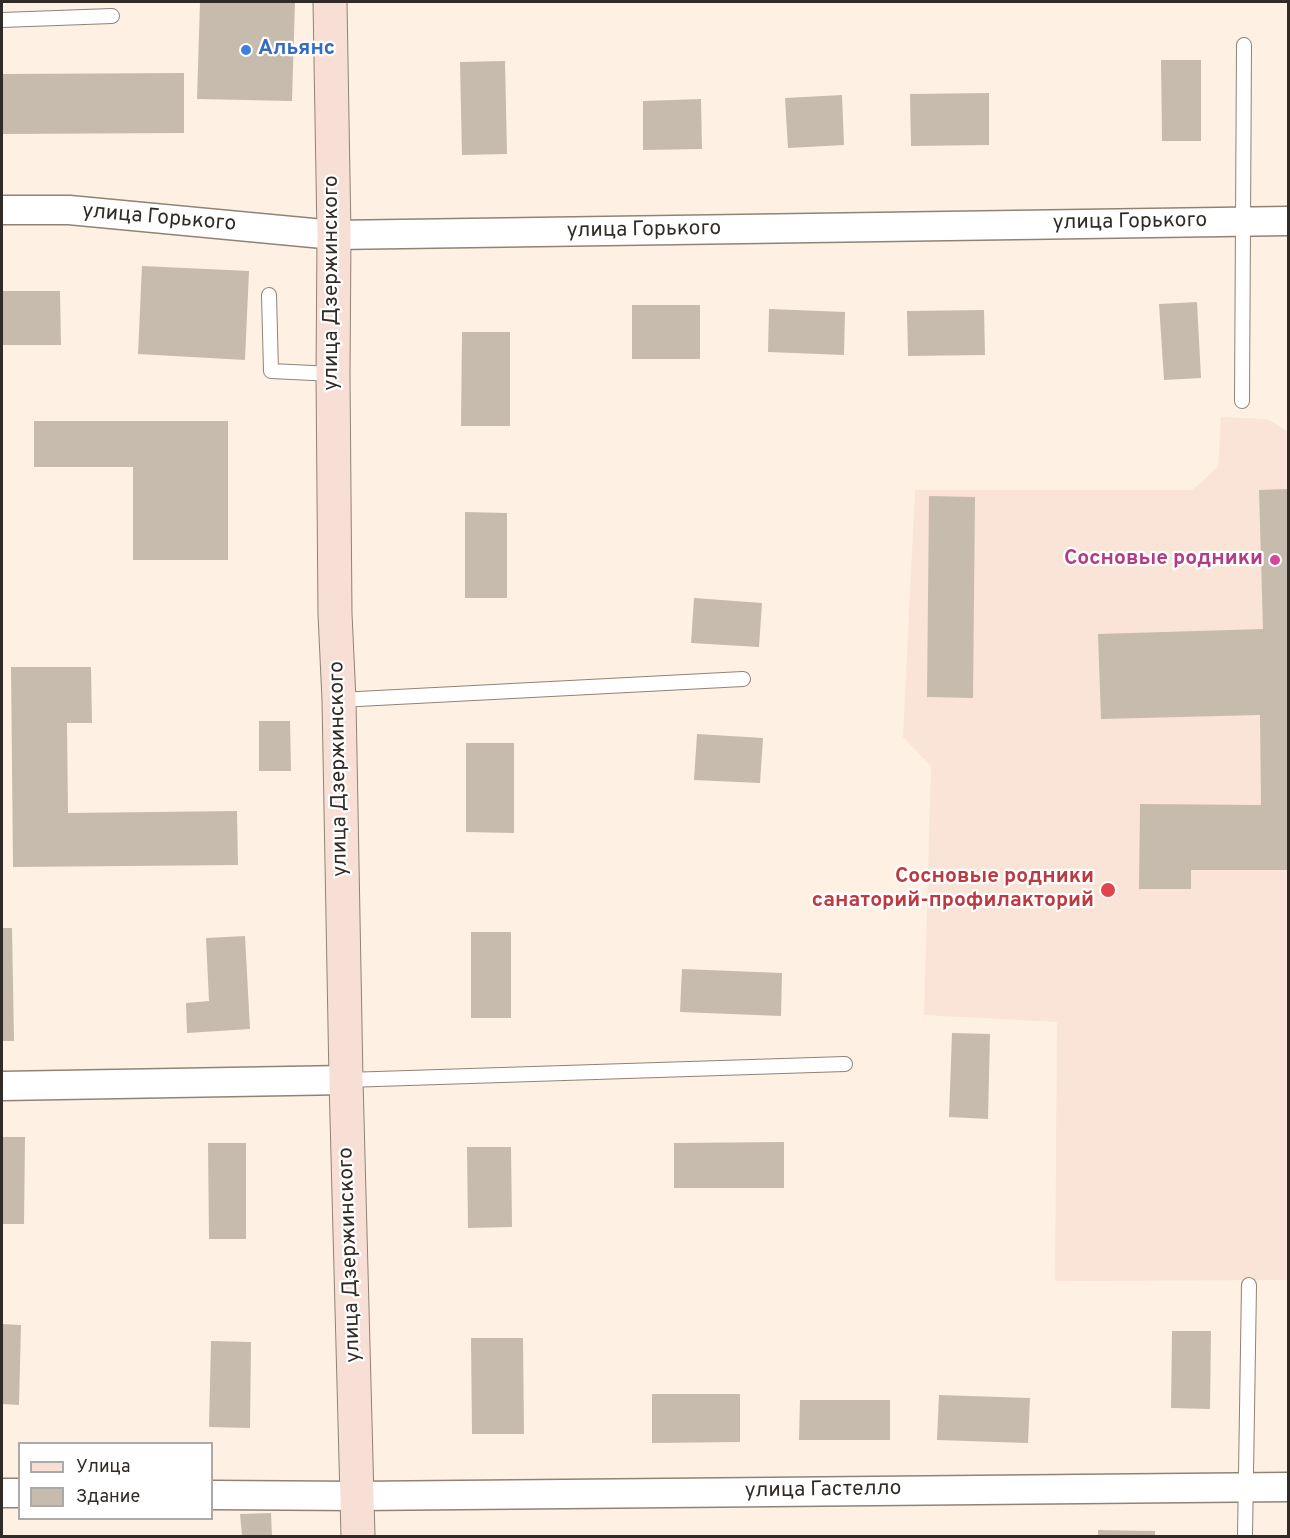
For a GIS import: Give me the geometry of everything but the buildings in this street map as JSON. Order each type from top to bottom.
[{"type":"street","name":"улица Дзержинского","points":[[330,2],[334,235],[335,614],[339,700],[358,1536]]},
{"type":"street","name":"улица Горького","points":[[2,210],[69,210],[334,235],[1288,221]]},
{"type":"street","points":[[2,1086],[346,1080]]},
{"type":"street","name":"улица Гастелло","points":[[213,1495],[358,1496],[1288,1487]]},
{"type":"street","points":[[2,1493],[18,1493]]},
{"type":"lane","points":[[2,20],[112,16]]},
{"type":"lane","points":[[1242,402],[1244,45]]},
{"type":"lane","points":[[269,295],[271,372],[333,374]]},
{"type":"lane","points":[[339,700],[743,679]]},
{"type":"lane","points":[[346,1080],[845,1064]]},
{"type":"lane","points":[[1245,1536],[1250,1285]]},
{"type":"shaded area","name":"Сосновые родники санаторий-профилакторий","points":[[1221,417],[1267,419],[1288,431],[1288,1280],[1055,1281],[1057,1022],[924,1015],[931,766],[903,737],[915,490],[1192,490],[1218,467]]},
{"type":"place","name":"Альянс","points":[[246,50]]},
{"type":"place","name":"Сосновые родники","points":[[1275,560]]},
{"type":"place","name":"Сосновые родники санаторий-профилакторий","points":[[1108,890]]}]
